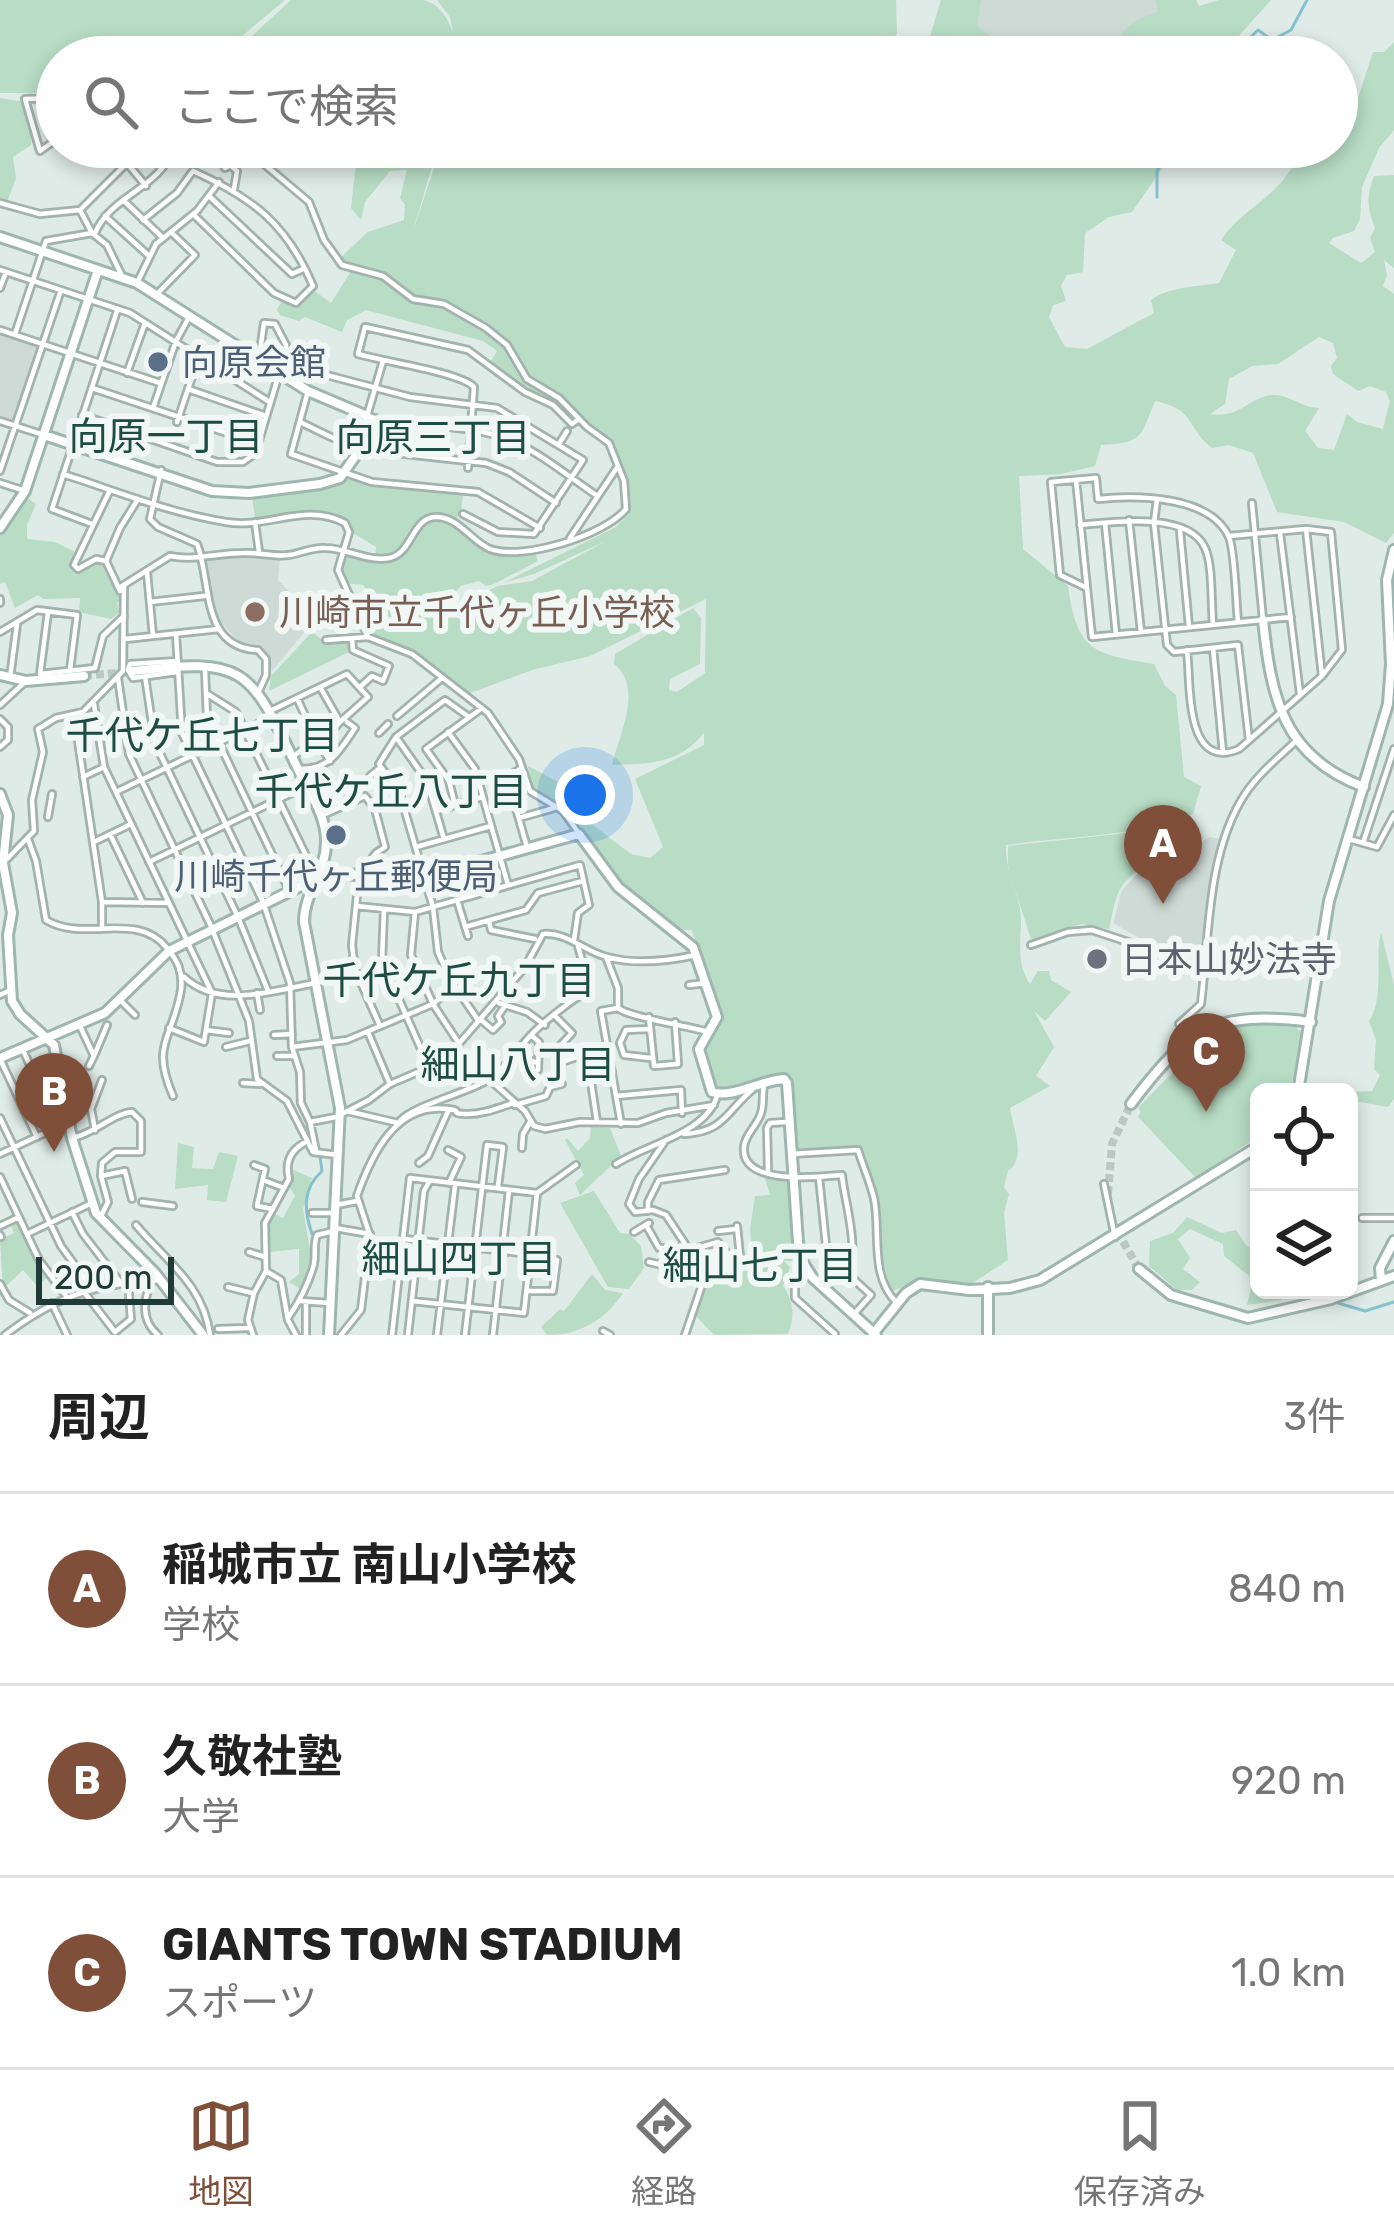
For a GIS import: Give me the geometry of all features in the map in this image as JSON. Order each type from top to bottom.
[{"type":"street","points":[[36,99],[25,99],[36,138]]},
{"type":"street","points":[[0,202],[40,214],[80,210],[122,168]]},
{"type":"street","points":[[131,168],[146,186]]},
{"type":"street","points":[[15,335],[46,241],[93,234],[105,216],[165,168]]},
{"type":"street","points":[[234,168],[234,189]]},
{"type":"street","points":[[122,587],[170,556],[291,555],[326,548],[393,558],[430,518],[455,523],[488,548],[539,550],[609,525],[623,513],[627,493],[609,442],[559,398],[527,379],[506,345],[486,328],[443,304],[409,297],[383,276],[342,265],[324,240],[309,202],[269,168]]},
{"type":"street","points":[[143,220],[177,194],[193,171],[234,189],[293,243],[313,286],[296,303],[274,293],[193,214]]},
{"type":"street","points":[[137,283],[148,255],[193,214],[219,182]]},
{"type":"street","points":[[209,196],[292,274],[305,268]]},
{"type":"street","points":[[123,200],[162,238]]},
{"type":"street","points":[[80,210],[93,234],[107,245],[124,278]]},
{"type":"street","points":[[105,216],[148,255]]},
{"type":"street","points":[[157,294],[195,255],[171,232]]},
{"type":"street","points":[[0,237],[137,283],[338,407],[402,425],[471,431],[520,445],[596,495]]},
{"type":"street","points":[[0,528],[25,491],[98,270]]},
{"type":"street","points":[[0,288],[3,271],[118,309],[270,402]]},
{"type":"street","points":[[0,471],[61,290]]},
{"type":"street","points":[[92,524],[52,509],[118,309]]},
{"type":"street","points":[[153,408],[190,315]]},
{"type":"street","points":[[127,373],[146,323]]},
{"type":"street","points":[[82,415],[227,464],[249,459],[283,372],[286,345],[274,324],[264,323],[260,351],[249,355]]},
{"type":"street","points":[[468,464],[475,387],[462,376],[358,354],[365,327],[468,350],[525,392],[553,405],[572,424],[579,419]]},
{"type":"street","points":[[0,330],[160,383]]},
{"type":"street","points":[[178,419],[198,359]]},
{"type":"street","points":[[0,421],[225,494],[320,484],[345,473],[383,361]]},
{"type":"street","points":[[283,372],[300,368],[410,397],[474,403],[513,415],[583,460],[534,534],[498,532],[463,513],[455,523]]},
{"type":"street","points":[[92,388],[258,444]]},
{"type":"street","points":[[188,389],[266,416]]},
{"type":"street","points":[[308,391],[291,454],[372,482],[466,489],[496,500],[540,528]]},
{"type":"street","points":[[300,422],[396,454],[500,468],[556,503]]},
{"type":"street","points":[[559,444],[567,431]]},
{"type":"street","points":[[570,538],[618,466]]},
{"type":"street","points":[[160,472],[151,503],[153,524],[193,540],[219,628],[238,646],[264,655],[266,675],[258,693]]},
{"type":"street","points":[[63,474],[228,523],[320,513],[345,523],[349,532],[339,572],[368,638]]},
{"type":"street","points":[[1087,588],[1060,575],[1051,482],[1096,478],[1098,499],[1141,495],[1206,514],[1228,536],[1238,622]]},
{"type":"street","points":[[1076,480],[1092,637],[1291,617]]},
{"type":"street","points":[[0,483],[25,491]]},
{"type":"street","points":[[110,489],[74,566],[106,561],[122,587],[128,671],[133,678],[178,666]]},
{"type":"street","points":[[106,561],[139,499]]},
{"type":"street","points":[[1157,499],[1154,523],[1166,645],[1174,652],[1238,645],[1249,740]]},
{"type":"street","points":[[1252,503],[1269,672],[1280,712],[1298,740],[1323,765],[1364,787]]},
{"type":"street","points":[[1080,525],[1129,520],[1194,535],[1205,548],[1213,624]]},
{"type":"street","points":[[1129,520],[1141,632]]},
{"type":"street","points":[[255,522],[260,554]]},
{"type":"street","points":[[1105,523],[1116,634]]},
{"type":"street","points":[[1179,528],[1189,627]]},
{"type":"street","points":[[1187,650],[1198,739],[1222,753],[1233,752],[1249,740],[1339,657],[1343,644],[1331,532],[1306,529],[1228,536]]},
{"type":"street","points":[[1306,529],[1322,676]]},
{"type":"street","points":[[1280,531],[1300,694]]},
{"type":"street","points":[[1300,1083],[1329,901],[1390,716],[1387,580],[1394,550]]},
{"type":"street","points":[[147,572],[154,636]]},
{"type":"street","points":[[150,602],[207,596]]},
{"type":"street","points":[[0,632],[37,610],[76,615],[70,671]]},
{"type":"street","points":[[48,612],[40,674],[95,668],[106,631],[125,615]]},
{"type":"street","points":[[17,622],[5,676],[26,681],[84,676]]},
{"type":"street","points":[[125,639],[219,628]]},
{"type":"street","points":[[176,634],[182,733],[264,905],[291,987],[292,1047],[318,1154]]},
{"type":"street","points":[[326,640],[368,638],[412,654],[482,708],[509,742],[530,791],[556,808],[618,886],[686,938],[717,1017],[700,1057],[716,1101]]},
{"type":"street","points":[[352,639],[353,650],[389,666],[383,681],[372,676],[360,688]]},
{"type":"street","points":[[1213,648],[1222,753]]},
{"type":"street","points":[[205,664],[207,718],[290,892]]},
{"type":"street","points":[[2,858],[35,828],[32,800],[43,752],[38,729],[94,704],[128,671],[205,664],[235,674],[258,693],[321,816],[326,847],[304,913],[344,1113],[329,1335]]},
{"type":"street","points":[[116,793],[347,674],[368,697],[332,731]]},
{"type":"street","points":[[145,676],[155,743],[268,991]]},
{"type":"street","points":[[397,716],[442,677]]},
{"type":"street","points":[[118,678],[129,754],[212,929],[249,1021],[260,1084]]},
{"type":"street","points":[[0,705],[26,681]]},
{"type":"street","points":[[298,769],[317,769],[330,761],[355,728],[344,722],[320,687]]},
{"type":"street","points":[[206,693],[233,708],[317,878]]},
{"type":"street","points":[[292,757],[316,740],[297,698]]},
{"type":"street","points":[[469,717],[445,700],[396,737],[380,764],[400,794],[433,907],[438,952],[454,985],[493,1030],[501,1022],[502,1004],[527,1012],[544,1025]]},
{"type":"street","points":[[94,704],[104,767],[212,993],[204,1042],[169,1028]]},
{"type":"street","points":[[455,805],[448,781],[426,749],[482,708]]},
{"type":"street","points":[[74,714],[102,929]]},
{"type":"street","points":[[0,719],[8,728],[8,740],[0,747]]},
{"type":"street","points":[[379,734],[388,724]]},
{"type":"street","points":[[448,732],[475,769],[508,885]]},
{"type":"street","points":[[396,737],[427,781],[444,839]]},
{"type":"street","points":[[1179,1024],[1200,1006],[1216,887],[1231,821],[1256,778],[1298,740]]},
{"type":"street","points":[[321,747],[330,761]]},
{"type":"street","points":[[1364,843],[1394,749]]},
{"type":"street","points":[[83,777],[104,767]]},
{"type":"street","points":[[370,776],[381,767]]},
{"type":"street","points":[[522,768],[508,777],[527,848]]},
{"type":"street","points":[[1384,782],[1394,785]]},
{"type":"street","points":[[149,862],[306,787],[340,784],[353,802]]},
{"type":"street","points":[[0,794],[2,858],[12,913],[5,928],[15,1007],[49,1037],[56,1050],[72,1138],[102,1220],[139,1253],[156,1280],[206,1335]]},
{"type":"street","points":[[48,817],[52,794]]},
{"type":"street","points":[[321,816],[365,796],[375,809],[385,847],[359,876],[352,957],[380,1026]]},
{"type":"street","points":[[436,811],[483,797]]},
{"type":"street","points":[[32,800],[48,802]]},
{"type":"street","points":[[519,818],[556,808]]},
{"type":"street","points":[[1348,838],[1380,846],[1394,815]]},
{"type":"street","points":[[94,842],[131,824]]},
{"type":"street","points":[[416,847],[491,826]]},
{"type":"street","points":[[37,1137],[0,1058],[121,1001],[169,951],[317,878],[424,878],[579,833]]},
{"type":"street","points":[[110,834],[143,903]]},
{"type":"street","points":[[28,839],[46,920],[63,929],[142,930],[160,938],[176,956],[183,976],[161,1058],[173,1096]]},
{"type":"street","points":[[341,1335],[361,1310],[370,1234],[358,1202],[370,1161],[410,1112],[489,1079],[531,1035],[584,991],[584,968],[576,944],[578,913],[589,905],[580,865],[415,912],[356,906]]},
{"type":"street","points":[[465,927],[526,910],[538,893],[584,881]]},
{"type":"street","points":[[457,900],[468,936]]},
{"type":"street","points":[[102,902],[169,903]]},
{"type":"street","points":[[385,909],[380,950],[429,1068]]},
{"type":"street","points":[[415,912],[411,955],[433,1004],[458,1042]]},
{"type":"street","points":[[489,921],[491,930],[537,940]]},
{"type":"street","points":[[1031,945],[1068,932],[1092,930],[1156,951],[1206,958]]},
{"type":"street","points":[[310,1122],[344,1113],[449,1055],[529,960],[543,934],[558,933],[607,957],[654,962],[696,955]]},
{"type":"street","points":[[607,957],[618,988],[618,1007]]},
{"type":"street","points":[[529,960],[540,968]]},
{"type":"street","points":[[361,981],[386,970]]},
{"type":"street","points":[[183,976],[212,993],[239,996],[316,982]]},
{"type":"street","points":[[689,985],[706,983]]},
{"type":"street","points":[[292,1047],[368,1032],[433,1004],[454,985]]},
{"type":"street","points":[[0,994],[11,990]]},
{"type":"street","points":[[257,993],[260,1010]]},
{"type":"street","points":[[121,1001],[135,1015]]},
{"type":"street","points":[[618,1007],[633,1018],[650,1017],[708,1032]]},
{"type":"street","points":[[618,1007],[602,1011],[621,1124]]},
{"type":"street","points":[[555,1016],[572,1033],[560,1047],[560,1063],[582,1055]]},
{"type":"street","points":[[1131,1104],[1178,1052],[1216,1024],[1258,1016],[1311,1022]]},
{"type":"street","points":[[650,1017],[654,1066],[678,1064],[675,1022]]},
{"type":"street","points":[[79,1024],[90,1061]]},
{"type":"street","points":[[80,1070],[90,1061],[107,1025]]},
{"type":"street","points":[[650,1029],[626,1030],[620,1043],[624,1055],[653,1058]]},
{"type":"street","points":[[206,1030],[229,1033]]},
{"type":"street","points":[[368,1032],[390,1084]]},
{"type":"street","points":[[274,1035],[292,1034]]},
{"type":"street","points":[[515,1056],[538,1067],[539,1042],[531,1035]]},
{"type":"street","points":[[226,1047],[250,1041]]},
{"type":"street","points":[[22,1048],[58,1127]]},
{"type":"street","points":[[277,1056],[295,1056]]},
{"type":"street","points":[[597,1122],[590,1075],[612,1071]]},
{"type":"street","points":[[489,1079],[525,1111],[530,1122],[544,1129],[621,1124],[682,1113],[784,1079],[796,1243],[809,1275],[874,1334],[897,1303],[920,1284],[960,1290],[1010,1288],[1040,1280],[1250,1152]]},
{"type":"street","points":[[95,1130],[92,1109],[102,1080]]},
{"type":"street","points":[[243,1083],[260,1084],[287,1101],[306,1142],[318,1154],[338,1155]]},
{"type":"street","points":[[616,1164],[646,1145],[722,1123],[750,1091],[764,1083]]},
{"type":"street","points":[[764,1083],[762,1112],[743,1148],[752,1166],[782,1178],[842,1175],[854,1248],[845,1273]]},
{"type":"street","points":[[344,1113],[399,1122],[449,1109],[463,1114],[546,1096],[550,1088],[562,1084]]},
{"type":"street","points":[[616,1096],[681,1090],[682,1113]]},
{"type":"street","points":[[684,1134],[716,1101]]},
{"type":"street","points":[[419,1163],[428,1156],[449,1109]]},
{"type":"street","points":[[72,1138],[128,1111],[141,1121],[141,1152],[110,1154],[102,1163],[108,1202],[102,1220]]},
{"type":"street","points":[[0,1118],[61,1246],[93,1290]]},
{"type":"street","points":[[0,1154],[68,1122]]},
{"type":"street","points":[[522,1148],[530,1122]]},
{"type":"street","points":[[768,1171],[767,1128],[770,1123],[789,1122]]},
{"type":"street","points":[[666,1140],[628,1200],[635,1212],[666,1215],[701,1274],[685,1335]]},
{"type":"street","points":[[218,1329],[252,1331],[248,1320],[254,1293],[266,1270],[264,1229],[284,1188],[291,1155],[306,1142]]},
{"type":"street","points":[[465,1335],[488,1145],[503,1147],[498,1188]]},
{"type":"street","points":[[437,1335],[452,1184],[461,1157],[448,1150]]},
{"type":"street","points":[[790,1154],[858,1150],[874,1199],[874,1236],[881,1269],[889,1295],[897,1303]]},
{"type":"street","points":[[698,1160],[700,1174]]},
{"type":"street","points":[[254,1165],[265,1169],[257,1205],[273,1209]]},
{"type":"street","points":[[392,1335],[410,1178],[537,1193],[576,1165]]},
{"type":"street","points":[[648,1211],[659,1180],[725,1170]]},
{"type":"street","points":[[82,1172],[101,1178],[125,1171],[132,1199]]},
{"type":"street","points":[[0,1177],[39,1260],[67,1297]]},
{"type":"street","points":[[819,1177],[824,1247],[871,1295],[854,1314]]},
{"type":"street","points":[[262,1180],[284,1188]]},
{"type":"street","points":[[408,1335],[424,1191],[429,1182]]},
{"type":"street","points":[[1104,1184],[1115,1237]]},
{"type":"street","points":[[493,1335],[509,1190]]},
{"type":"street","points":[[412,1301],[524,1313],[537,1193]]},
{"type":"street","points":[[27,1234],[92,1202]]},
{"type":"street","points":[[142,1202],[173,1206]]},
{"type":"street","points":[[312,1214],[358,1202]]},
{"type":"street","points":[[72,1212],[82,1234],[125,1283],[130,1319],[115,1332],[84,1292]]},
{"type":"street","points":[[0,1226],[19,1217]]},
{"type":"street","points":[[1362,1218],[1394,1218]]},
{"type":"street","points":[[634,1232],[647,1224],[659,1249],[718,1242],[730,1258],[740,1256],[737,1227],[718,1232]]},
{"type":"street","points":[[136,1225],[184,1275],[202,1305],[206,1335]]},
{"type":"street","points":[[850,1229],[860,1228]]},
{"type":"street","points":[[306,1335],[303,1302],[316,1235],[335,1229],[370,1234]]},
{"type":"street","points":[[403,1239],[557,1261],[551,1294],[526,1291]]},
{"type":"street","points":[[1382,1280],[1380,1268],[1394,1241]]},
{"type":"street","points":[[249,1252],[265,1257]]},
{"type":"street","points":[[315,1256],[334,1256]]},
{"type":"street","points":[[649,1262],[701,1274]]},
{"type":"street","points":[[1139,1269],[1171,1295],[1248,1318],[1316,1304],[1394,1276]]},
{"type":"street","points":[[266,1270],[281,1280],[296,1335]]},
{"type":"street","points":[[809,1275],[795,1286],[795,1298],[808,1316],[835,1334]]},
{"type":"street","points":[[4,1335],[67,1297],[156,1280]]},
{"type":"street","points":[[156,1280],[143,1303],[149,1326],[158,1335]]},
{"type":"street","points":[[0,1285],[3,1298],[32,1314]]},
{"type":"street","points":[[228,1287],[254,1293]]},
{"type":"street","points":[[988,1288],[988,1335]]},
{"type":"street","points":[[288,1318],[303,1302],[332,1303]]},
{"type":"street","points":[[52,1303],[67,1335]]},
{"type":"street","points":[[122,1327],[129,1335]]},
{"type":"shaded area","points":[[975,0],[1162,0],[1161,11],[1135,36],[972,35]]},
{"type":"shaded area","points":[[0,332],[39,347],[12,420],[0,416]]},
{"type":"shaded area","name":"川崎市立千代ヶ丘小学校","points":[[280,557],[278,580],[290,592],[287,604],[311,624],[272,671],[265,652],[239,642],[215,616],[207,559]]},
{"type":"shaded area","points":[[1210,837],[1221,839],[1201,952],[1157,948],[1113,923],[1122,890],[1162,849],[1180,842],[1197,844]]},
{"type":"green space","points":[[0,0],[285,0],[242,36],[36,36],[36,93],[0,93]]},
{"type":"green space","points":[[291,0],[423,0],[442,12],[453,32],[450,17],[437,0],[896,0],[897,33],[895,36],[252,36]]},
{"type":"green space","points":[[941,0],[981,0],[977,26],[989,36],[930,36]]},
{"type":"green space","points":[[1156,0],[1196,0],[1199,6],[1219,0],[1271,0],[1239,36],[1120,36],[1141,18],[1158,12]]},
{"type":"green space","points":[[1394,42],[1394,130],[1379,148],[1362,187],[1360,219],[1354,231],[1329,243],[1361,263],[1375,252],[1370,238],[1375,228],[1370,190],[1374,176],[1394,175],[1394,268],[1384,260],[1383,286],[1394,294],[1394,533],[1386,543],[1344,522],[1277,512],[1253,453],[1229,445],[1212,448],[1178,409],[1155,401],[1138,436],[1101,445],[1095,466],[1019,476],[1023,549],[1068,586],[1077,625],[1092,646],[1154,664],[1165,686],[1176,695],[1184,777],[1201,786],[1193,814],[1171,822],[1006,845],[1020,910],[1020,953],[1026,976],[1030,984],[1038,971],[1049,971],[1051,980],[1071,992],[1045,1021],[1034,1011],[1054,1047],[1036,1076],[1050,1086],[1010,1108],[1018,1151],[1004,1187],[1009,1194],[1004,1213],[1008,1260],[968,1286],[915,1281],[891,1292],[877,1236],[880,1205],[859,1147],[794,1149],[792,1078],[786,1074],[722,1091],[713,1087],[703,1052],[718,1026],[719,1014],[692,930],[683,930],[630,895],[562,808],[537,795],[530,783],[528,766],[564,787],[578,801],[586,820],[631,854],[650,858],[663,847],[635,779],[704,745],[704,733],[674,757],[612,765],[628,699],[623,674],[614,664],[615,654],[693,608],[701,618],[700,664],[670,679],[669,690],[677,692],[705,673],[706,599],[590,656],[532,670],[468,694],[410,649],[366,631],[357,603],[367,590],[346,583],[341,565],[349,555],[375,560],[376,547],[351,532],[347,522],[318,511],[255,518],[252,495],[327,488],[348,479],[463,494],[461,513],[452,523],[455,527],[489,553],[536,555],[538,561],[494,584],[479,581],[461,586],[433,617],[498,586],[532,581],[606,541],[503,583],[616,527],[629,514],[628,484],[615,447],[578,415],[571,420],[490,363],[497,351],[483,341],[366,310],[347,320],[342,332],[305,317],[299,321],[280,315],[277,310],[282,300],[297,306],[313,290],[331,303],[353,268],[340,258],[368,232],[404,220],[405,205],[400,198],[407,170],[390,171],[365,202],[361,220],[351,208],[356,168],[432,168],[412,234],[434,168],[1162,168],[1132,212],[1109,217],[1085,233],[1083,272],[1067,275],[1061,286],[1066,301],[1053,305],[1049,317],[1065,347],[1087,349],[1154,313],[1151,300],[1159,295],[1219,283],[1236,250],[1221,240],[1291,168],[1358,168],[1358,98],[1373,52],[1384,52]],"holes":[[[1319,337],[1333,343],[1337,358],[1331,366],[1333,374],[1358,391],[1370,386],[1386,392],[1390,401],[1383,429],[1347,414],[1334,450],[1318,448],[1305,431],[1319,408],[1285,397],[1264,397],[1229,413],[1210,414],[1225,404],[1229,379],[1252,366],[1278,364]]]},
{"type":"green space","points":[[0,98],[24,102],[32,128],[31,145],[13,157],[16,178],[7,202],[0,200]]},
{"type":"green space","points":[[29,499],[36,504],[27,539],[54,542],[74,551],[72,566],[77,571],[104,563],[121,601],[117,602],[119,613],[111,619],[79,612],[80,598],[43,599],[38,595],[15,608],[5,582],[0,584],[0,535]]},
{"type":"green space","points":[[312,632],[326,643],[349,641],[351,651],[269,691],[271,676]]},
{"type":"green space","points":[[1145,831],[1148,857],[1120,889],[1109,929],[1082,924],[1031,939],[1008,868],[1008,846]]},
{"type":"green space","points":[[1381,932],[1394,985],[1394,1099],[1388,1107],[1358,1102],[1358,1092],[1372,1091],[1380,1075],[1374,1069],[1376,1040],[1369,1021],[1377,1001]]},
{"type":"green space","points":[[1248,1023],[1296,1027],[1302,1033],[1292,1083],[1250,1083],[1250,1142],[1196,1178],[1138,1117],[1138,1108],[1205,1039]]},
{"type":"green space","points":[[591,1126],[610,1128],[621,1156],[580,1195],[575,1183],[584,1175],[565,1140],[578,1151],[590,1138]]},
{"type":"green space","points":[[178,1143],[194,1147],[192,1168],[213,1169],[219,1152],[238,1156],[226,1202],[207,1200],[208,1185],[175,1189]]},
{"type":"green space","points":[[291,1169],[312,1178],[303,1209],[311,1256],[301,1289],[289,1282],[299,1274],[299,1249],[268,1252],[267,1228],[273,1213],[283,1218],[295,1196],[288,1185]]},
{"type":"green space","points":[[764,1175],[789,1183],[797,1261],[784,1261],[790,1267],[783,1286],[791,1304],[790,1328],[788,1334],[714,1335],[695,1315],[704,1277],[753,1267],[750,1229],[755,1196],[770,1195]]},
{"type":"green space","points":[[594,1191],[620,1233],[629,1234],[641,1246],[644,1268],[629,1289],[608,1287],[560,1203]]},
{"type":"green space","points":[[1187,1217],[1222,1233],[1236,1230],[1250,1248],[1250,1277],[1224,1256],[1223,1244],[1190,1229],[1178,1239],[1190,1258],[1183,1269],[1200,1282],[1192,1290],[1177,1290],[1149,1266],[1150,1241],[1173,1233]]},
{"type":"green space","points":[[19,1221],[49,1276],[37,1286],[23,1270],[3,1289],[0,1240],[14,1233],[10,1223]]},
{"type":"green space","points":[[592,1274],[605,1290],[623,1293],[591,1324],[547,1335],[541,1327],[560,1309],[564,1311]]},
{"type":"green space","points":[[1250,1292],[1250,1299],[1282,1299],[1281,1300],[1247,1305]]},
{"type":"waterway","points":[[1280,36],[1291,30],[1307,0]]},
{"type":"waterway","points":[[1252,36],[1258,30],[1266,36]]},
{"type":"waterway","points":[[1157,197],[1158,168]]},
{"type":"waterway","points":[[312,1234],[306,1200],[322,1171],[320,1157]]},
{"type":"waterway","points":[[1338,1303],[1365,1311],[1394,1302]]},
{"type":"tunnel","points":[[84,676],[126,672]]},
{"type":"tunnel","points":[[1108,1194],[1112,1144],[1131,1104]]},
{"type":"tunnel","points":[[1117,1231],[1139,1269]]},
{"type":"place","name":"向原会館","points":[[158,362]]},
{"type":"place","name":"川崎市立千代ヶ丘小学校","points":[[255,612]]},
{"type":"place","name":"川崎千代ヶ丘郵便局","points":[[336,835]]},
{"type":"place","name":"稲城市立 南山小学校","points":[[1163,904]]},
{"type":"place","name":"日本山妙法寺","points":[[1097,959]]},
{"type":"place","name":"GIANTS TOWN STADIUM","points":[[1206,1112]]},
{"type":"place","name":"久敬社塾","points":[[54,1152]]},
{"type":"district","name":"向原一丁目","points":[[166,436]]},
{"type":"district","name":"向原三丁目","points":[[433,437]]},
{"type":"district","name":"千代ケ丘七丁目","points":[[202,735]]},
{"type":"district","name":"千代ケ丘八丁目","points":[[391,791]]},
{"type":"district","name":"千代ケ丘九丁目","points":[[459,980]]},
{"type":"district","name":"細山八丁目","points":[[518,1064]]},
{"type":"district","name":"細山四丁目","points":[[459,1258]]},
{"type":"district","name":"細山七丁目","points":[[760,1265]]}]
